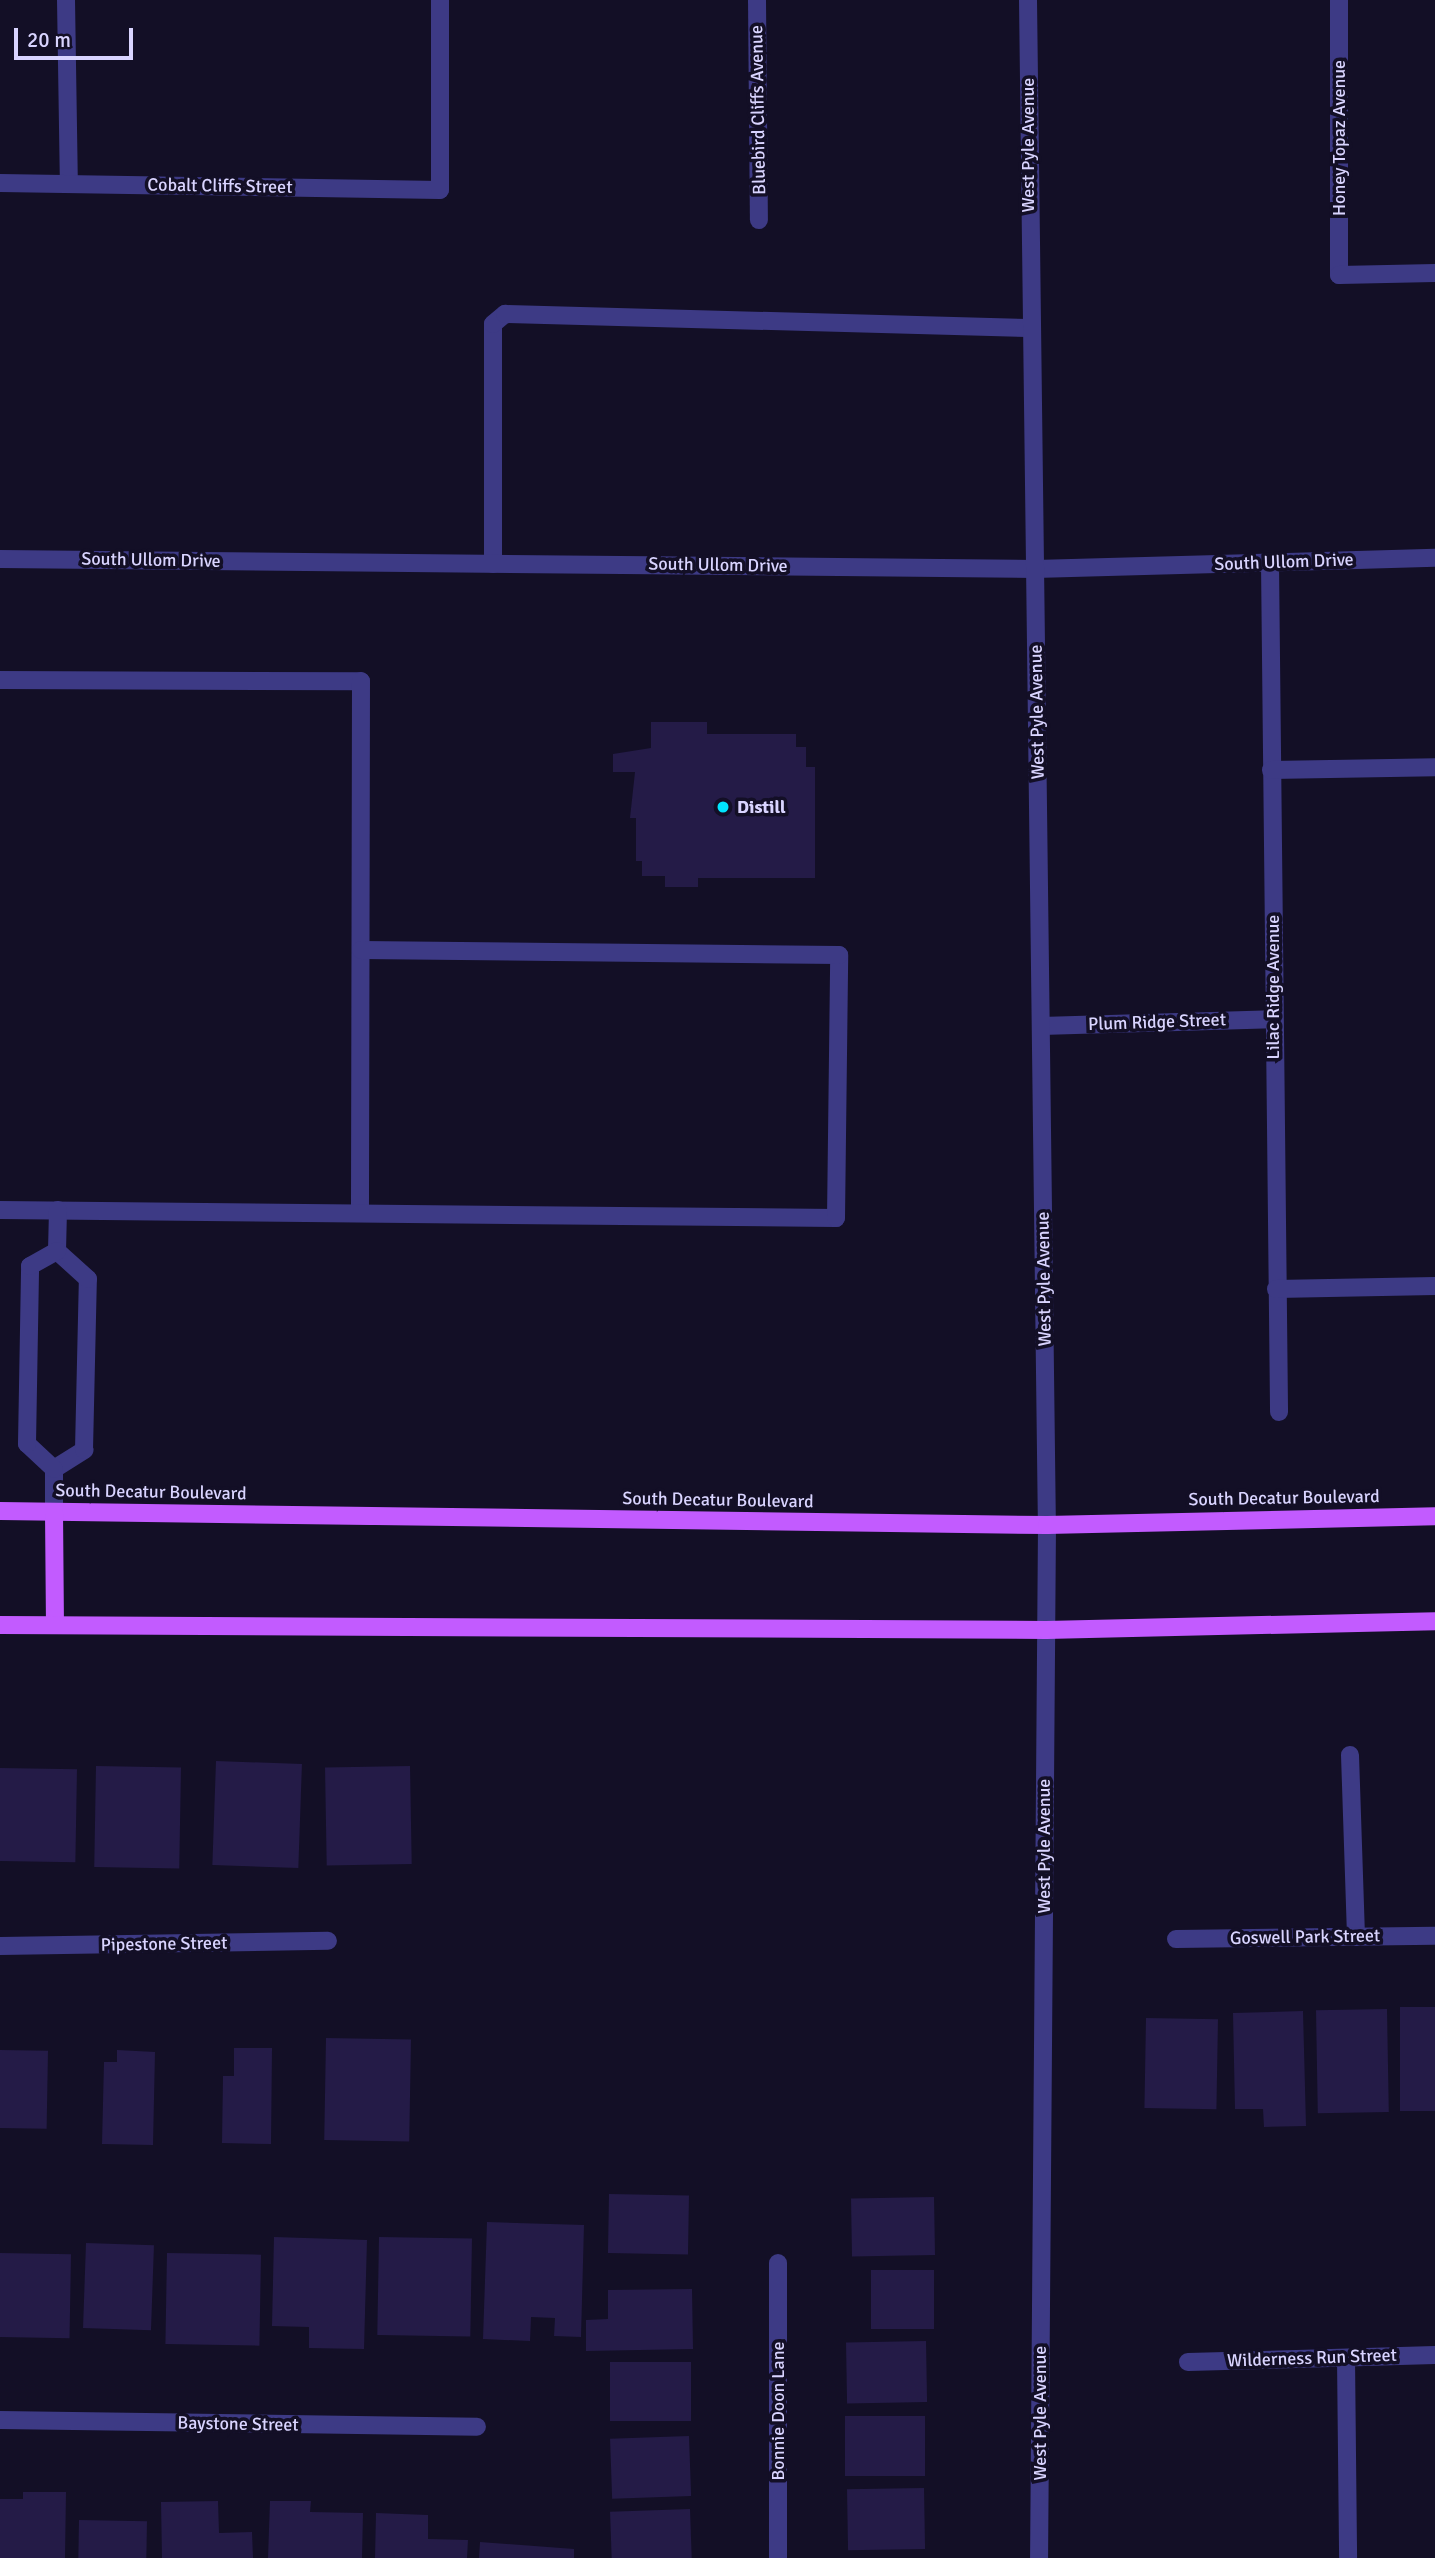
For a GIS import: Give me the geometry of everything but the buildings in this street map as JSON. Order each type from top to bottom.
[{"type":"main road","name":"South Decatur Boulevard","points":[[0,1511],[1047,1525],[1435,1516]]},
{"type":"main road","points":[[54,1512],[55,1625]]},
{"type":"main road","points":[[0,1625],[1046,1630],[1435,1621]]},
{"type":"street","points":[[66,0],[69,184]]},
{"type":"street","name":"Cobalt Cliffs Street","points":[[0,183],[440,190],[440,0]]},
{"type":"street","name":"Bluebird Cliffs Avenue","points":[[757,0],[759,220]]},
{"type":"street","name":"West Pyle Avenue","points":[[1028,0],[1029,328],[1035,569],[1047,1525],[1039,2558]]},
{"type":"street","name":"Honey Topaz Avenue","points":[[1339,0],[1339,275],[1435,274]]},
{"type":"street","points":[[493,564],[494,324],[505,314],[1029,328]]},
{"type":"street","name":"South Ullom Drive","points":[[0,559],[1035,569],[1435,558]]},
{"type":"street","name":"Lilac Ridge Avenue","points":[[1270,563],[1279,1412]]},
{"type":"street","points":[[0,680],[361,681],[360,1213]]},
{"type":"street","points":[[1271,771],[1435,767]]},
{"type":"street","points":[[0,1210],[836,1218],[839,955],[361,950]]},
{"type":"street","name":"Plum Ridge Street","points":[[1041,1026],[1273,1019]]},
{"type":"street","points":[[54,1469],[84,1450],[88,1279],[57,1251],[58,1210]]},
{"type":"street","points":[[54,1512],[54,1469],[27,1444],[30,1266],[57,1251]]},
{"type":"street","points":[[1276,1289],[1435,1286]]},
{"type":"street","points":[[1350,1755],[1356,1937]]},
{"type":"street","name":"Goswell Park Street","points":[[1175,1939],[1435,1936]]},
{"type":"street","name":"Pipestone Street","points":[[0,1946],[328,1941]]},
{"type":"street","name":"Bonnie Doon Lane","points":[[778,2263],[778,2558]]},
{"type":"street","name":"Wilderness Run Street","points":[[1188,2362],[1435,2355]]},
{"type":"street","points":[[1346,2358],[1348,2558]]},
{"type":"street","name":"Baystone Street","points":[[0,2420],[477,2427]]},
{"type":"place","name":"Distill","points":[[723,807]]}]
